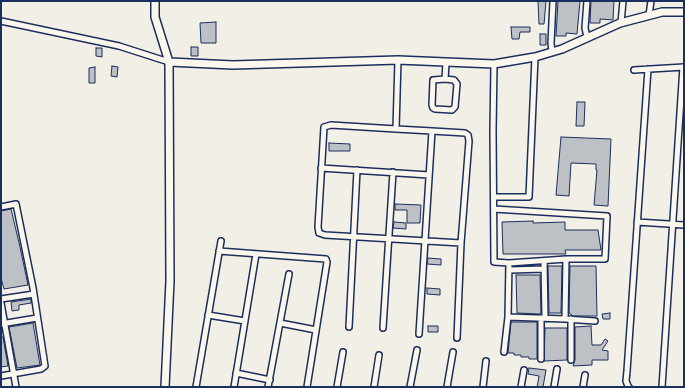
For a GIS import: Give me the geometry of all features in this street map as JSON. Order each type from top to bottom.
[{"type":"street","points":[[155,1],[155,17],[169,62],[170,281],[165,387]]},
{"type":"street","points":[[552,52],[553,1]]},
{"type":"street","points":[[587,1],[585,28],[587,38]]},
{"type":"street","points":[[621,23],[623,1]]},
{"type":"street","points":[[649,15],[651,1]]},
{"type":"street","points":[[1,21],[119,46],[169,62],[233,65],[398,60],[494,64],[535,57],[552,52],[621,23],[649,15],[662,12],[684,12]]},
{"type":"street","points":[[494,197],[529,198],[535,57]]},
{"type":"street","points":[[396,129],[398,60]]},
{"type":"street","points":[[445,79],[446,63]]},
{"type":"street","points":[[494,64],[493,131],[494,262],[606,259],[606,216],[494,209]]},
{"type":"street","points":[[634,70],[683,67],[662,387]]},
{"type":"street","points":[[629,387],[626,381],[648,69]]},
{"type":"street","points":[[445,79],[454,80],[457,84],[456,107],[452,110],[435,109],[432,105],[433,80],[445,79]]},
{"type":"street","points":[[457,338],[461,243],[469,140],[468,135],[465,132],[331,126],[324,127],[320,168],[319,233],[325,235],[353,237],[461,243]]},
{"type":"street","points":[[419,334],[432,131]]},
{"type":"street","points":[[320,168],[429,175]]},
{"type":"street","points":[[348,327],[357,170]]},
{"type":"street","points":[[383,328],[393,172]]},
{"type":"street","points":[[1,207],[16,204],[34,294],[45,366],[41,369],[1,376]]},
{"type":"street","points":[[637,222],[684,225]]},
{"type":"street","points":[[196,387],[221,241]]},
{"type":"street","points":[[219,251],[326,259],[327,262],[307,387]]},
{"type":"street","points":[[234,387],[256,254]]},
{"type":"street","points":[[565,318],[566,259]]},
{"type":"street","points":[[541,359],[544,261]]},
{"type":"street","points":[[504,352],[508,317],[509,262]]},
{"type":"street","points":[[510,270],[544,269]]},
{"type":"street","points":[[268,387],[289,274]]},
{"type":"street","points":[[1,299],[34,294]]},
{"type":"street","points":[[1,303],[3,324],[16,387]]},
{"type":"street","points":[[208,315],[245,321]]},
{"type":"street","points":[[508,317],[565,318],[594,321]]},
{"type":"street","points":[[3,324],[38,318]]},
{"type":"street","points":[[571,319],[571,360]]},
{"type":"street","points":[[280,323],[316,330]]},
{"type":"street","points":[[410,387],[417,350]]},
{"type":"street","points":[[337,387],[343,352]]},
{"type":"street","points":[[447,387],[453,352]]},
{"type":"street","points":[[374,387],[379,355]]},
{"type":"street","points":[[483,387],[486,361]]},
{"type":"street","points":[[554,387],[557,369]]},
{"type":"street","points":[[521,387],[524,370]]},
{"type":"street","points":[[236,373],[270,380]]},
{"type":"street","points":[[584,387],[586,375]]},
{"type":"building","points":[[538,1],[546,1],[544,24],[539,24]]},
{"type":"building","points":[[558,1],[580,1],[577,34],[566,33],[566,36],[556,36]]},
{"type":"building","points":[[591,1],[614,1],[613,20],[600,19],[600,23],[590,23]]},
{"type":"building","points":[[216,22],[216,43],[201,43],[200,23]]},
{"type":"building","points":[[511,27],[530,27],[530,32],[520,32],[519,39],[512,39]]},
{"type":"building","points":[[540,34],[546,34],[546,45],[540,45]]},
{"type":"building","points":[[191,47],[198,47],[198,56],[191,56]]},
{"type":"building","points":[[96,48],[102,48],[102,57],[96,56]]},
{"type":"building","points":[[112,66],[118,67],[117,77],[111,76]]},
{"type":"building","points":[[95,67],[95,83],[89,83],[89,68]]},
{"type":"building","points":[[577,102],[585,102],[584,126],[576,126]]},
{"type":"building","points":[[561,137],[611,139],[608,206],[594,205],[597,170],[596,164],[571,163],[569,196],[556,195]]},
{"type":"building","points":[[329,143],[350,144],[350,151],[329,151]]},
{"type":"building","points":[[395,204],[421,205],[420,223],[407,223],[407,210],[395,210]]},
{"type":"building","points":[[11,209],[28,285],[4,289],[1,278],[1,211]]},
{"type":"building","points":[[533,221],[533,223],[565,222],[565,230],[598,230],[601,250],[565,250],[566,254],[503,254],[502,222]]},
{"type":"building","points":[[394,222],[406,223],[406,229],[393,228]]},
{"type":"building","points":[[428,258],[441,259],[441,265],[427,264]]},
{"type":"building","points":[[548,266],[562,266],[561,313],[549,313]]},
{"type":"building","points":[[570,266],[596,266],[597,316],[573,316],[569,313]]},
{"type":"building","points":[[516,275],[540,275],[541,313],[517,313]]},
{"type":"building","points":[[427,288],[440,289],[440,295],[427,294]]},
{"type":"building","points":[[31,299],[31,303],[19,305],[19,310],[12,311],[11,302]]},
{"type":"building","points":[[610,313],[610,319],[603,319],[602,314]]},
{"type":"building","points":[[511,322],[537,322],[537,359],[529,359],[529,357],[521,357],[521,355],[508,353]]},
{"type":"building","points":[[33,323],[40,365],[17,368],[9,327]]},
{"type":"building","points":[[428,326],[438,326],[438,332],[428,332]]},
{"type":"building","points":[[591,326],[592,345],[601,345],[605,339],[608,341],[602,350],[608,351],[608,360],[592,360],[592,365],[573,366],[575,360],[575,327]]},
{"type":"building","points":[[545,328],[567,328],[567,360],[544,361]]},
{"type":"building","points":[[1,337],[3,337],[8,366],[1,367]]},
{"type":"building","points":[[529,368],[546,370],[543,387],[537,387],[539,376],[528,374]]}]
